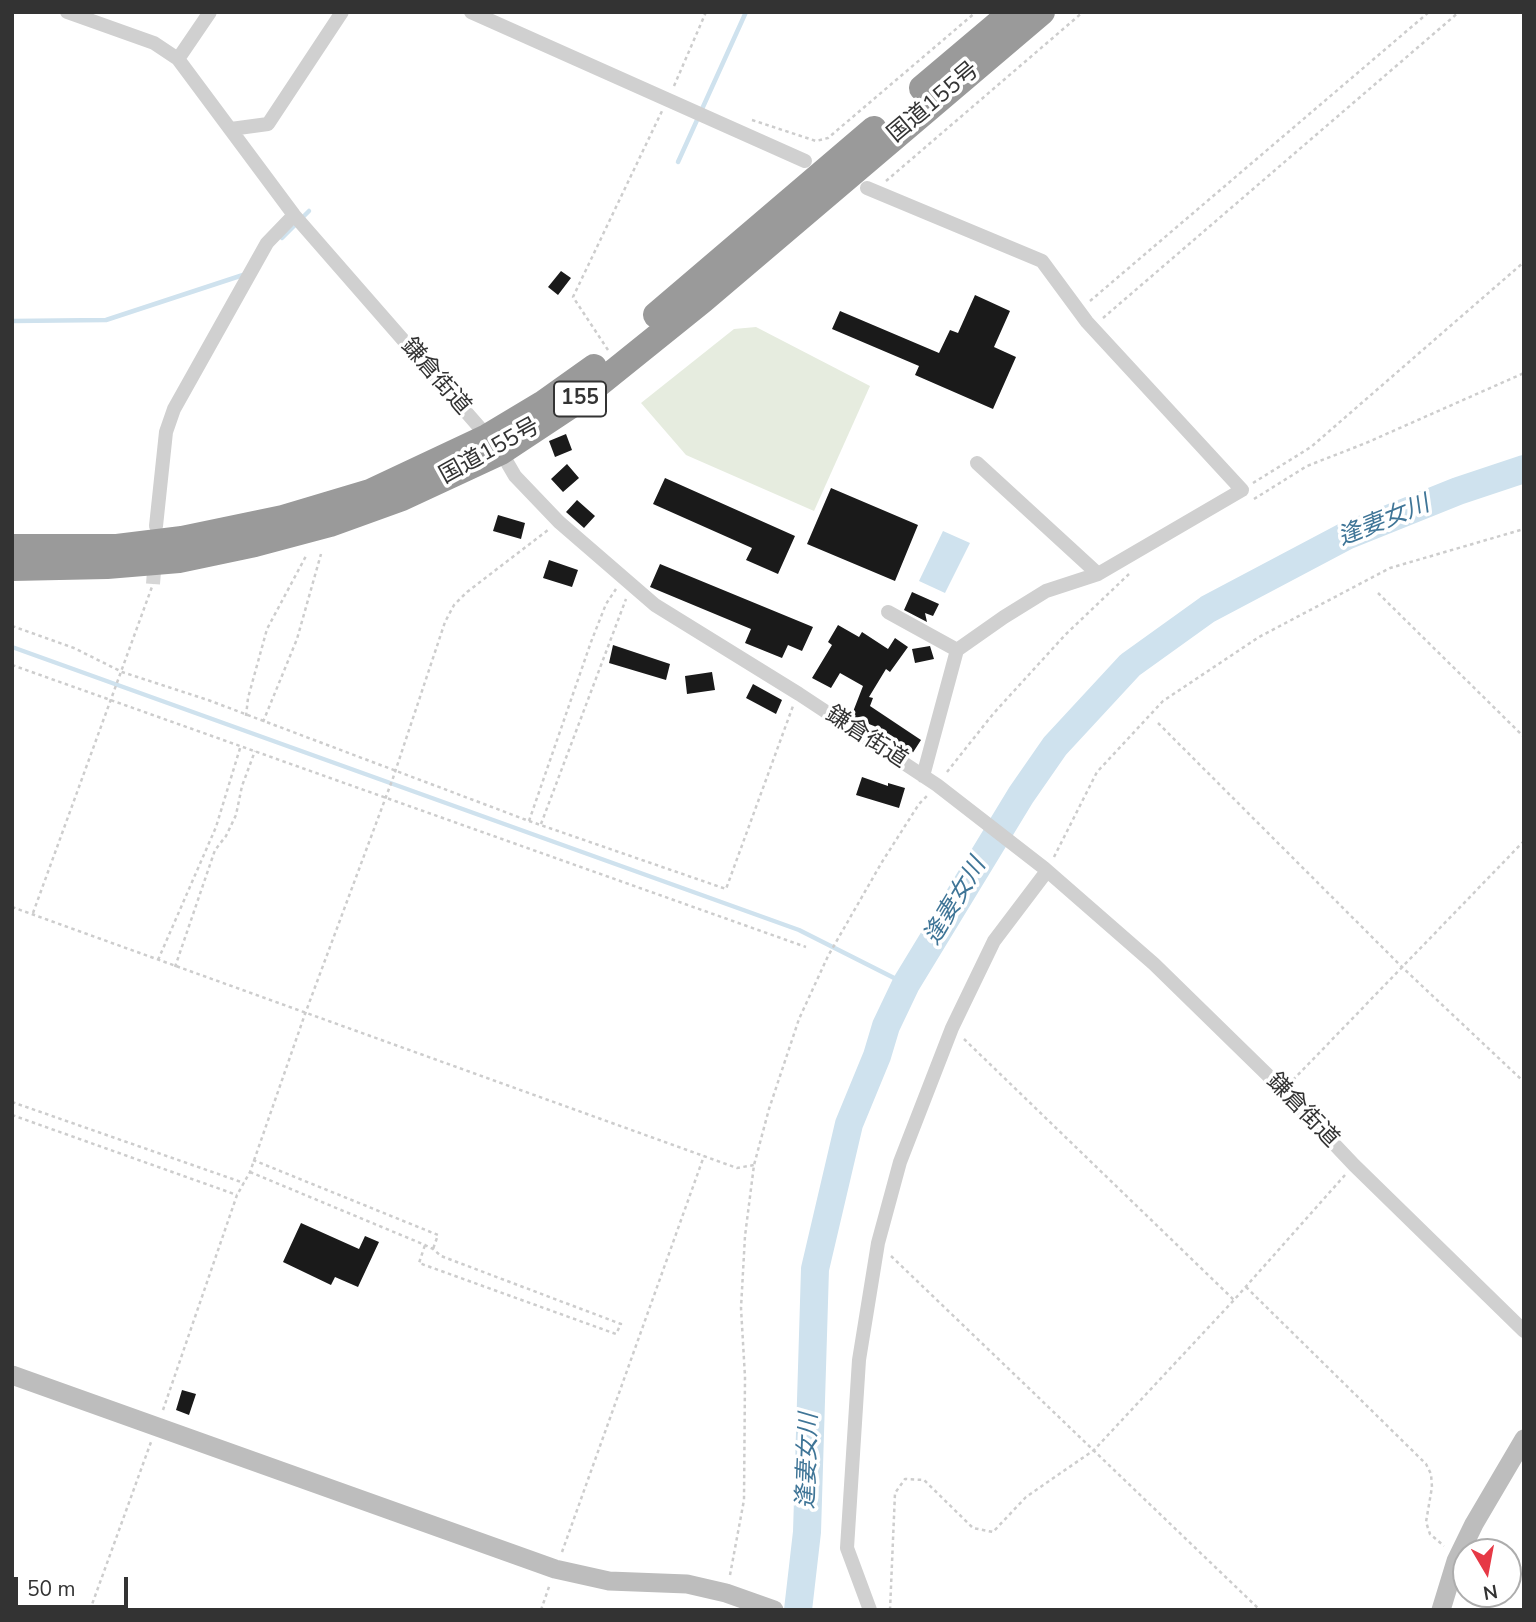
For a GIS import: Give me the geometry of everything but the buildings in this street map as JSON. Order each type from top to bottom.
[{"type":"highway","name":"国道155号","points":[[12,547],[117,547],[182,539],[284,518],[370,492],[494,444],[542,404],[611,354],[1012,12]]},
{"type":"highway","name":"国道155号","points":[[12,568],[107,566],[179,560],[330,524],[402,498],[494,444],[575,403],[692,308],[1042,12]]},
{"type":"street","name":"鎌倉街道","points":[[67,12],[154,43],[178,59],[294,215],[494,444],[515,475],[559,522],[654,605],[799,694],[923,776],[1046,869],[1154,964],[1524,1331]]},
{"type":"street","points":[[178,59],[209,12]]},
{"type":"street","points":[[231,129],[268,124],[341,12]]},
{"type":"street","points":[[471,12],[804,161]]},
{"type":"street","points":[[870,190],[1042,261],[1085,318],[1244,497],[1098,574],[1046,592],[957,650],[923,776]]},
{"type":"street","points":[[156,526],[166,432],[174,409],[267,243],[294,215]]},
{"type":"street","points":[[977,463],[1098,574]]},
{"type":"street","points":[[888,612],[957,650]]},
{"type":"street","points":[[870,1610],[847,1548],[859,1360],[878,1243],[900,1162],[952,1028],[994,941],[1046,869]]},
{"type":"street","points":[[12,1375],[555,1570],[609,1581],[687,1584],[735,1596],[774,1610]]},
{"type":"street","points":[[1441,1610],[1455,1561],[1524,1439]]},
{"type":"path","points":[[611,354],[573,297],[668,100],[706,12]]},
{"type":"path","points":[[750,119],[816,141],[828,138],[976,12]]},
{"type":"path","points":[[870,190],[1083,12]]},
{"type":"path","points":[[1085,318],[1429,12]]},
{"type":"path","points":[[1085,318],[1459,12]]},
{"type":"path","points":[[1244,497],[1311,447],[1524,262]]},
{"type":"path","points":[[1244,497],[1307,466],[1366,443],[1524,373]]},
{"type":"path","points":[[90,1610],[237,1195],[250,1172],[305,1014],[393,778],[445,622],[454,605],[467,592],[559,522]]},
{"type":"path","points":[[1046,869],[1097,772],[1163,701],[1259,637],[1390,568],[1524,529]]},
{"type":"path","points":[[263,722],[297,639],[321,554]]},
{"type":"path","points":[[246,716],[248,698],[267,629],[306,556]]},
{"type":"path","points":[[735,1596],[744,1500],[745,1377],[741,1308],[745,1236],[754,1165],[799,1018],[828,956],[919,804],[939,787],[993,714],[1065,635],[1135,568]]},
{"type":"path","points":[[529,821],[590,642],[606,604],[629,583]]},
{"type":"path","points":[[541,824],[629,583]]},
{"type":"path","points":[[32,914],[153,584]]},
{"type":"path","points":[[1378,593],[1524,737]]},
{"type":"path","points":[[12,626],[74,648],[121,672],[208,700],[529,821],[726,889],[799,694]]},
{"type":"path","points":[[12,665],[806,947]]},
{"type":"path","points":[[1158,723],[1402,967],[1524,1082]]},
{"type":"path","points":[[158,960],[216,827],[241,745]]},
{"type":"path","points":[[175,967],[215,850],[226,836],[236,815],[242,786],[255,751]]},
{"type":"path","points":[[1283,1090],[1524,841]]},
{"type":"path","points":[[12,907],[737,1168],[754,1165]]},
{"type":"path","points":[[952,1028],[1234,1300]]},
{"type":"path","points":[[12,1102],[244,1183]]},
{"type":"path","points":[[12,1115],[237,1195]]},
{"type":"path","points":[[541,1610],[704,1156]]},
{"type":"path","points":[[253,1160],[438,1235],[433,1248]]},
{"type":"path","points":[[890,1610],[895,1493],[905,1479],[924,1480],[973,1528],[993,1532],[1026,1497],[1094,1450],[1234,1300],[1354,1165]]},
{"type":"path","points":[[250,1172],[433,1248],[441,1256],[621,1324],[616,1334],[419,1263],[425,1245]]},
{"type":"path","points":[[878,1243],[1260,1610]]},
{"type":"path","points":[[1245,1286],[1426,1464],[1431,1474],[1432,1487],[1426,1522],[1430,1534],[1444,1546]]},
{"type":"shaded area","points":[[756,327],[870,386],[814,511],[686,455],[641,403],[734,329]]},
{"type":"water","points":[[943,531],[970,543],[945,593],[919,581]]},
{"type":"waterway","points":[[678,162],[746,12]]},
{"type":"waterway","points":[[282,238],[309,211]]},
{"type":"waterway","points":[[12,321],[106,320],[243,275]]},
{"type":"waterway","name":"逢妻女川","points":[[798,1610],[807,1532],[815,1269],[849,1124],[877,1056],[886,1026],[906,984],[1021,795],[1055,746],[1130,665],[1208,609],[1346,536],[1458,491],[1524,469]]},
{"type":"waterway","points":[[12,647],[799,930],[906,984]]},
{"type":"tunnel","points":[[153,584],[155,559]]}]
